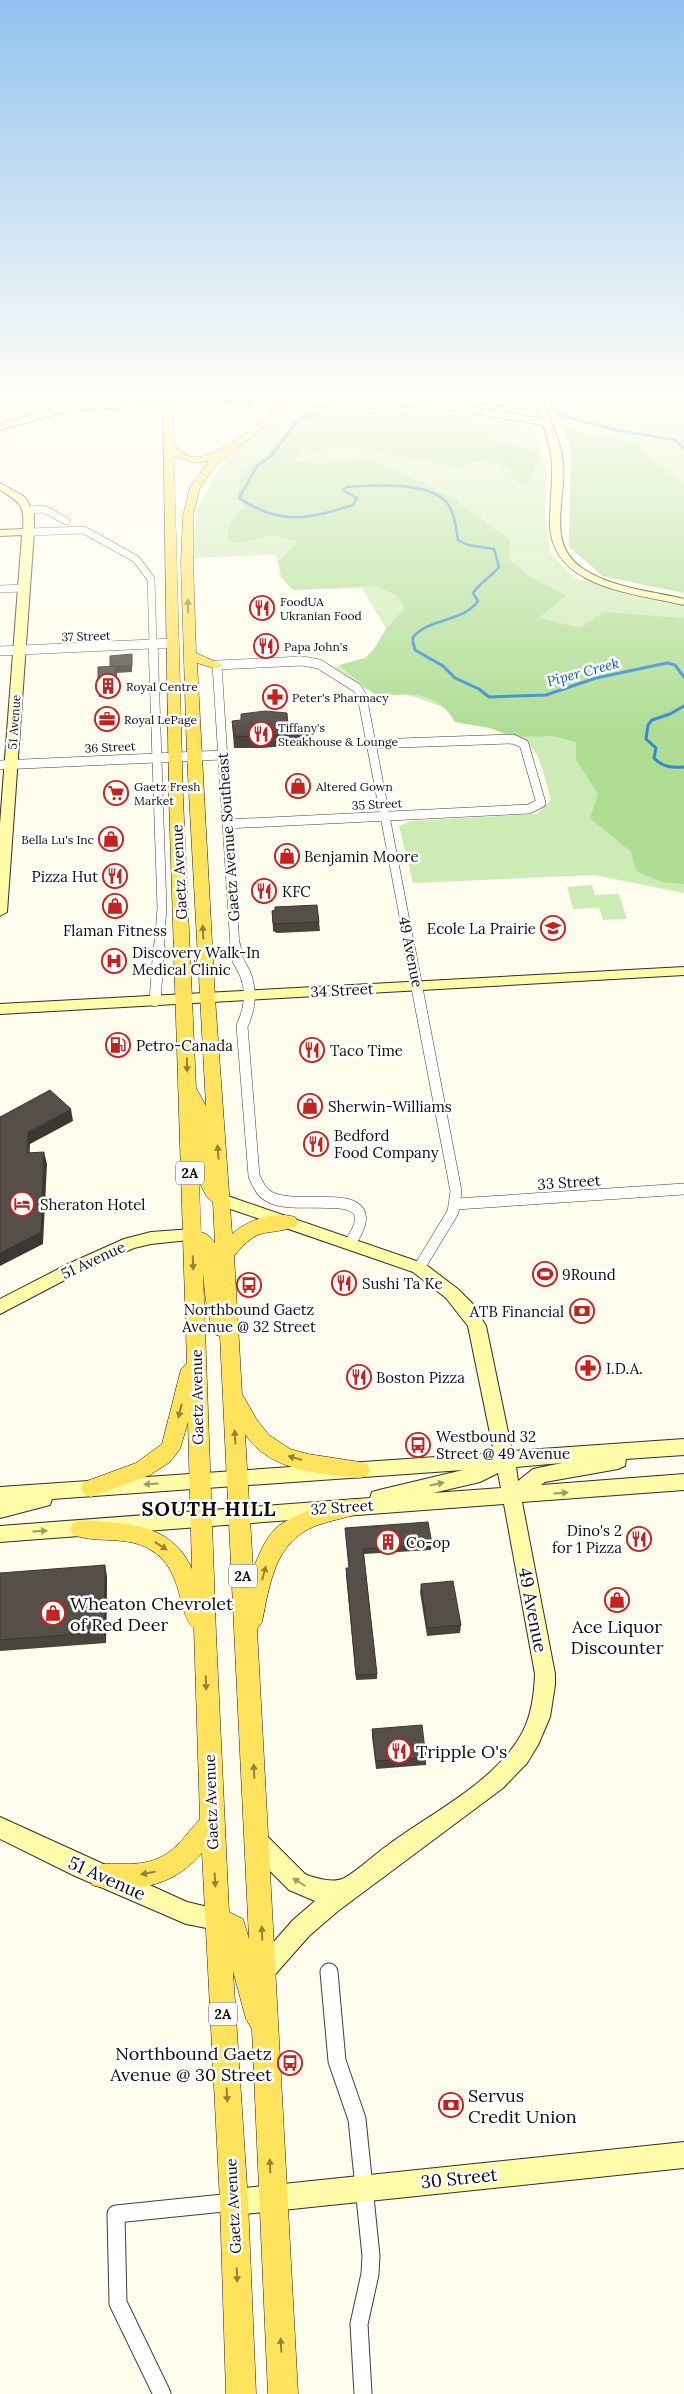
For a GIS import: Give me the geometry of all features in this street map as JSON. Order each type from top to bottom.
[{"type":"main road","name":"Gaetz Avenue","points":[[171,512],[175,757],[188,1088],[204,1634],[217,1919],[234,2202],[241,2394]]},
{"type":"main road","name":"Gaetz Avenue","points":[[189,512],[187,562],[194,756],[207,998],[222,1200],[247,1637],[264,1970],[272,2197],[284,2394]]},
{"type":"main road","points":[[190,654],[199,660],[217,665]]},
{"type":"main road","points":[[191,676],[217,665]]},
{"type":"main road","points":[[188,1088],[202,1116],[207,1179],[216,1197],[222,1200]]},
{"type":"main road","points":[[225,1255],[240,1236],[251,1228],[289,1222]]},
{"type":"main road","points":[[192,1235],[202,1240],[209,1248],[216,1307],[221,1329],[230,1338]]},
{"type":"main road","points":[[91,1488],[143,1469],[170,1449],[175,1437],[196,1346]]},
{"type":"main road","points":[[233,1394],[254,1432],[270,1448],[300,1460],[360,1470]]},
{"type":"main road","points":[[247,1637],[271,1549],[279,1538],[296,1526],[356,1506]]},
{"type":"main road","points":[[80,1529],[131,1534],[148,1538],[163,1546],[178,1562],[204,1634]]},
{"type":"main road","points":[[101,1876],[144,1874],[165,1870],[185,1853],[212,1823]]},
{"type":"main road","points":[[217,1919],[234,1928],[248,1985],[265,2038]]},
{"type":"street","name":"51 Avenue","points":[[0,912],[5,764],[19,650],[29,532],[28,512]]},
{"type":"street","points":[[49,512],[66,521]]},
{"type":"street","points":[[555,512],[554,530],[556,545],[562,557],[578,570],[596,579],[684,602]]},
{"type":"street","points":[[0,533],[84,530],[136,559],[148,572],[152,582],[162,908],[155,1001]]},
{"type":"street","points":[[0,589],[23,588]]},
{"type":"street","name":"37 Street","points":[[0,651],[173,642]]},
{"type":"street","name":"49 Avenue","points":[[217,665],[303,661],[326,668],[361,692],[456,1191],[456,1204]]},
{"type":"street","name":"Gaetz Avenue Southeast","points":[[217,665],[236,960],[246,976],[250,1011],[242,1026],[255,1182],[263,1192],[282,1203],[295,1205],[345,1203],[356,1208],[361,1214],[362,1222],[350,1243]]},
{"type":"street","name":"35 Street","points":[[227,824],[529,809],[539,806],[541,799],[526,747],[517,740],[504,738],[372,744]]},
{"type":"street","name":"36 Street","points":[[5,764],[222,755]]},
{"type":"street","name":"34 Street","points":[[0,1009],[684,971]]},
{"type":"street","name":"33 Street","points":[[456,1204],[684,1189]]},
{"type":"street","name":"49 Avenue","points":[[222,1200],[419,1268],[440,1282],[467,1306],[477,1326],[544,1663],[545,1692],[538,1720],[519,1756],[498,1777],[346,1891],[306,1924],[264,1970]]},
{"type":"street","points":[[419,1268],[456,1204]]},
{"type":"street","name":"51 Avenue","points":[[0,1307],[74,1268],[130,1243],[151,1238],[192,1235]]},
{"type":"street","points":[[0,1494],[684,1447]]},
{"type":"street","points":[[512,1496],[540,1475],[630,1458],[654,1449]]},
{"type":"street","points":[[356,1506],[394,1493],[480,1474],[505,1460]]},
{"type":"street","name":"32 Street","points":[[0,1534],[684,1482]]},
{"type":"street","points":[[0,1510],[91,1488]]},
{"type":"street","name":"51 Avenue","points":[[0,1828],[101,1876],[186,1913],[217,1919]]},
{"type":"street","points":[[258,1843],[296,1882],[311,1889],[346,1891]]},
{"type":"street","points":[[329,1972],[337,2061],[357,2119],[371,2256],[370,2274],[359,2324],[363,2394]]},
{"type":"street","name":"30 Street","points":[[234,2202],[684,2155]]},
{"type":"street","points":[[162,2394],[118,2303],[116,2214],[234,2202]]},
{"type":"green space","points":[[197,512],[545,512],[550,552],[574,578],[684,606],[684,893],[594,875],[413,883],[399,826],[411,821],[537,814],[551,800],[544,774],[534,750],[520,740],[437,704],[399,693],[367,690],[334,667],[365,658],[374,649],[386,629],[362,588],[293,590],[281,577],[276,555],[193,558]]},
{"type":"green space","points":[[240,512],[471,512],[510,540],[509,559],[533,579],[566,595],[539,618],[580,628],[604,612],[684,618],[684,884],[662,882],[636,871],[631,852],[590,818],[598,794],[576,760],[576,742],[553,736],[515,737],[489,728],[455,722],[448,711],[439,704],[421,696],[376,696],[339,665],[365,658],[374,649],[386,629],[405,608],[398,596],[377,586],[293,590],[281,577],[279,561],[298,541],[272,535],[239,543],[228,541],[228,530]]},
{"type":"green space","points":[[570,512],[684,512],[684,593],[603,576],[569,547]]},
{"type":"green space","points":[[570,512],[684,512],[684,593],[603,576],[569,547]]},
{"type":"green space","points":[[592,885],[595,895],[619,894],[627,919],[603,920],[599,908],[573,909],[567,887]]},
{"type":"building","points":[[132,654],[132,666],[110,667],[110,656]]},
{"type":"building","points":[[116,666],[116,687],[98,688],[98,667]]},
{"type":"building","points":[[265,711],[287,713],[288,725],[309,733],[262,737],[234,736],[232,721],[241,720],[241,714]]},
{"type":"building","points":[[317,905],[319,922],[273,923],[272,911],[275,910],[275,907]]},
{"type":"building","name":"Sheraton Hotel","points":[[50,1090],[71,1109],[28,1132],[27,1153],[44,1152],[41,1232],[0,1253],[0,1117]]},
{"type":"building","points":[[428,1522],[432,1544],[363,1549],[377,1674],[356,1675],[346,1568],[349,1568],[345,1528]]},
{"type":"building","name":"Wheaton Chevrolet of Red Deer","points":[[105,1565],[104,1632],[0,1640],[0,1573]]},
{"type":"building","name":"Co-op","points":[[453,1581],[461,1625],[427,1628],[421,1584]]},
{"type":"building","name":"Tripple O's","points":[[422,1725],[426,1758],[376,1761],[372,1729]]},
{"type":"waterway","name":"Piper Creek","points":[[265,512],[295,517],[330,512]]},
{"type":"waterway","name":"Piper Creek","points":[[413,642],[413,637],[428,626],[455,617],[471,608],[478,601],[473,593],[499,567],[494,549],[468,545],[458,540],[452,512]]},
{"type":"waterway","name":"Piper Creek","points":[[413,642],[415,650],[443,666],[455,678],[479,689],[489,697],[546,695],[596,678],[667,663],[675,665],[684,677]]},
{"type":"waterway","name":"Piper Creek","points":[[684,706],[670,714],[652,720],[648,725],[646,739],[656,748],[654,758],[657,761],[668,766],[684,767]]},
{"type":"place","name":"FoodUA Ukranian Food","points":[[262,608]]},
{"type":"place","name":"Papa John's","points":[[266,646]]},
{"type":"place","name":"Royal Centre","points":[[108,686]]},
{"type":"place","name":"Peter's Pharmacy","points":[[275,697]]},
{"type":"place","name":"Royal LePage","points":[[107,719]]},
{"type":"place","name":"Tiffany's Steakhouse & Lounge","points":[[261,734]]},
{"type":"place","name":"Altered Gown","points":[[298,786]]},
{"type":"place","name":"Gaetz Fresh Market","points":[[116,793]]},
{"type":"place","name":"Bella Lu's Inc","points":[[111,839]]},
{"type":"place","name":"Benjamin Moore","points":[[287,856]]},
{"type":"place","name":"Pizza Hut","points":[[115,876]]},
{"type":"place","name":"KFC","points":[[264,891]]},
{"type":"place","name":"Flaman Fitness","points":[[115,906]]},
{"type":"place","name":"Ecole La Prairie","points":[[553,928]]},
{"type":"place","name":"Discovery Walk-In Medical Clinic","points":[[114,961]]},
{"type":"place","name":"Petro-Canada","points":[[118,1045]]},
{"type":"place","name":"Taco Time","points":[[312,1050]]},
{"type":"place","name":"Sherwin-Williams","points":[[310,1106]]},
{"type":"place","name":"Bedford Food Company","points":[[316,1144]]},
{"type":"place","name":"Sheraton Hotel","points":[[22,1204]]},
{"type":"place","name":"9Round","points":[[545,1274]]},
{"type":"place","name":"Sushi Ta Ke","points":[[344,1283]]},
{"type":"place","name":"Northbound Gaetz Avenue @ 32 Street","points":[[249,1285]]},
{"type":"place","name":"ATB Financial","points":[[582,1311]]},
{"type":"place","name":"I.D.A.","points":[[588,1368]]},
{"type":"place","name":"Boston Pizza","points":[[359,1377]]},
{"type":"place","name":"Westbound 32 Street @ 49 Avenue","points":[[418,1445]]},
{"type":"place","name":"Dino's 2 for 1 Pizza","points":[[639,1539]]},
{"type":"place","name":"Co-op","points":[[388,1542]]},
{"type":"place","name":"Ace Liquor Discounter","points":[[617,1600]]},
{"type":"place","name":"Wheaton Chevrolet of Red Deer","points":[[53,1613]]},
{"type":"place","name":"Tripple O's","points":[[399,1751]]},
{"type":"place","name":"Northbound Gaetz Avenue @ 30 Street","points":[[290,2063]]},
{"type":"place","name":"Servus Credit Union","points":[[451,2105]]},
{"type":"district","name":"SOUTH HILL","points":[[209,1508]]}]
